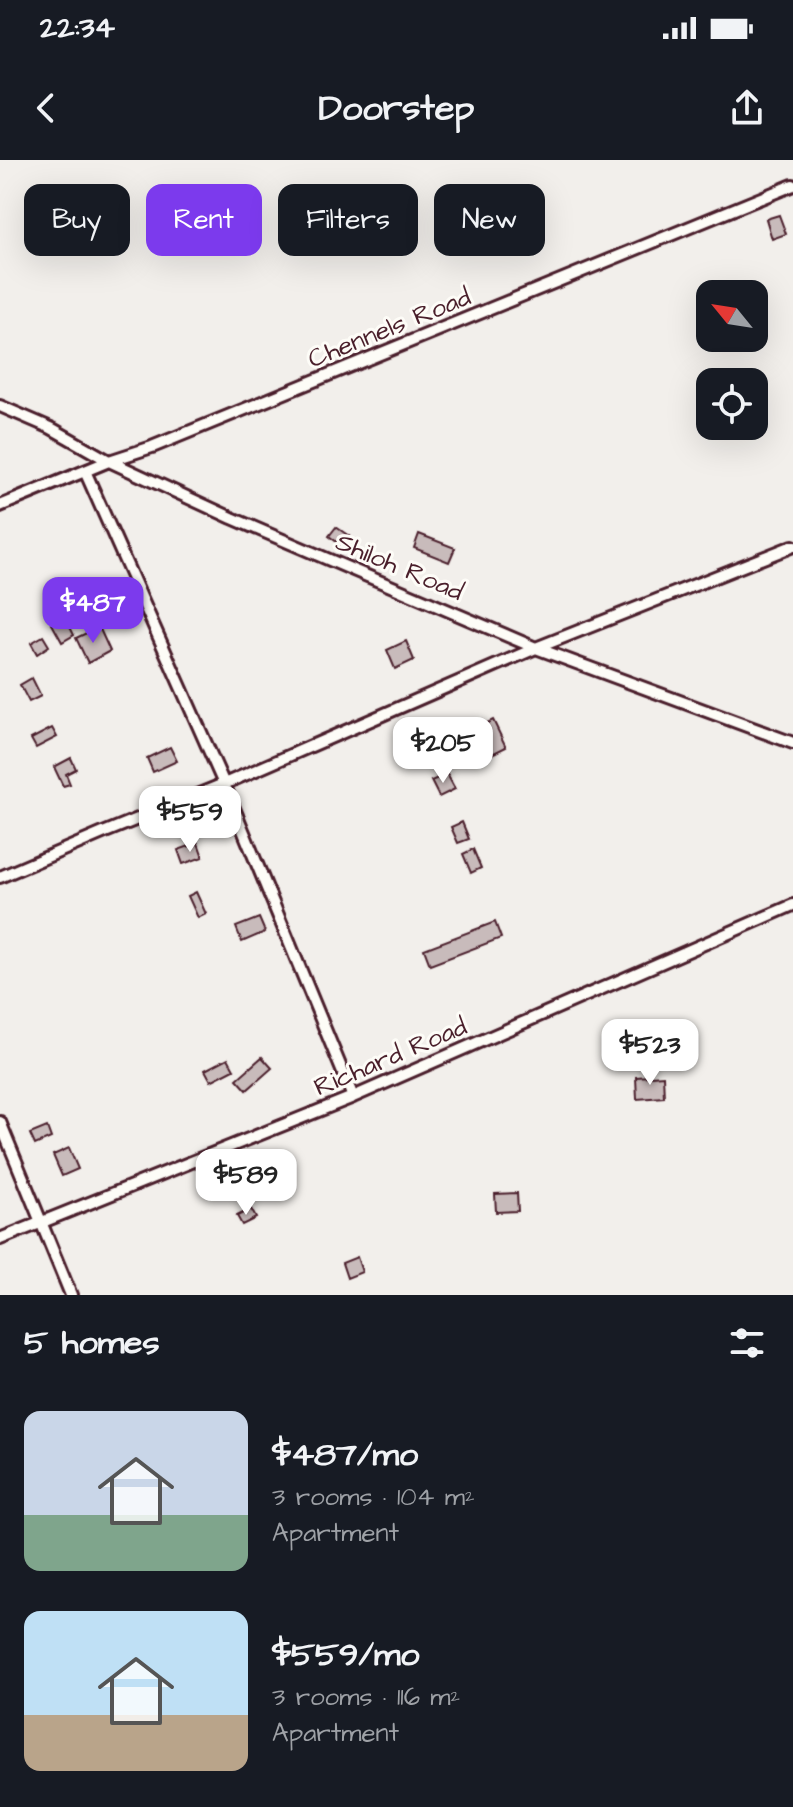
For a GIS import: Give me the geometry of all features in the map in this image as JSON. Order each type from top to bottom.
[{"type":"street","name":"Chennels Road","points":[[0,506],[793,185]]},
{"type":"street","name":"Shiloh Road","points":[[0,406],[232,518],[536,648],[793,743]]},
{"type":"street","points":[[85,471],[224,784],[353,1097]]},
{"type":"street","points":[[0,877],[224,784],[536,648],[793,546]]},
{"type":"street","name":"Richard Road","points":[[0,1239],[353,1097],[793,905]]},
{"type":"street","points":[[0,1122],[71,1295]]},
{"type":"building","points":[[779,215],[786,234],[772,239],[766,219]]},
{"type":"building","points":[[336,527],[349,536],[342,546],[329,536]]},
{"type":"building","points":[[419,534],[455,548],[449,562],[414,548]]},
{"type":"building","points":[[65,617],[74,635],[62,642],[52,624]]},
{"type":"building","points":[[99,627],[110,651],[88,663],[76,638]]},
{"type":"building","points":[[43,636],[49,646],[37,654],[31,643]]},
{"type":"building","points":[[406,641],[414,660],[395,669],[387,650]]},
{"type":"building","points":[[32,678],[41,696],[29,702],[20,685]]},
{"type":"building","points":[[493,720],[506,747],[492,754],[479,727]]},
{"type":"building","points":[[52,728],[57,737],[36,748],[31,739]]},
{"type":"building","points":[[453,743],[460,763],[452,766],[445,746]]},
{"type":"building","points":[[170,747],[177,761],[153,772],[147,758]]},
{"type":"building","points":[[71,758],[76,769],[66,774],[70,784],[63,786],[54,767]]},
{"type":"building","points":[[447,774],[455,789],[439,797],[431,781]]},
{"type":"building","points":[[462,822],[469,839],[458,843],[451,827]]},
{"type":"building","points":[[198,843],[203,857],[183,864],[178,850]]},
{"type":"building","points":[[473,849],[481,868],[471,873],[463,854]]},
{"type":"building","points":[[196,892],[206,914],[198,918],[188,896]]},
{"type":"building","points":[[259,918],[265,932],[242,942],[236,927]]},
{"type":"building","points":[[495,922],[501,938],[430,965],[424,949]]},
{"type":"building","points":[[262,1057],[272,1068],[247,1090],[237,1079]]},
{"type":"building","points":[[228,1058],[234,1069],[211,1081],[205,1070]]},
{"type":"building","points":[[663,1075],[664,1097],[637,1099],[636,1077]]},
{"type":"building","points":[[47,1127],[51,1138],[35,1145],[30,1134]]},
{"type":"building","points":[[69,1148],[78,1169],[62,1176],[53,1155]]},
{"type":"building","points":[[239,1172],[244,1185],[226,1193],[221,1179]]},
{"type":"building","points":[[517,1193],[518,1211],[496,1212],[495,1194]]},
{"type":"building","points":[[251,1209],[256,1218],[242,1225],[237,1216]]},
{"type":"building","points":[[357,1257],[362,1272],[347,1278],[342,1263]]}]
